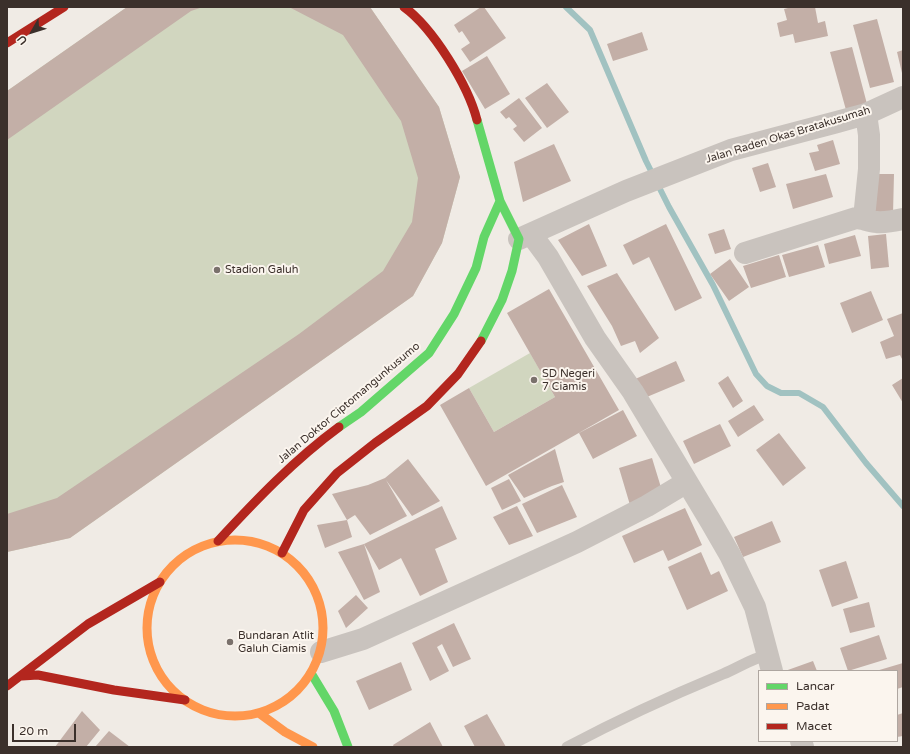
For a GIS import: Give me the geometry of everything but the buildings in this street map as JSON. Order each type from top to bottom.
[{"type":"street","points":[[10,38],[37,25],[64,7]]},
{"type":"street","points":[[404,7],[415,15],[449,59],[474,108],[500,201],[525,236],[548,257],[595,338],[633,392],[730,556],[755,607],[770,663]]},
{"type":"street","name":"Jalan Raden Okas Bratakusumah","points":[[525,236],[626,191],[731,150],[866,114],[903,97]]},
{"type":"street","points":[[864,218],[869,169],[869,142],[866,114]]},
{"type":"street","name":"Jalan Doktor Ciptomangunkusumo","points":[[218,541],[267,488],[328,436],[361,412],[432,355],[476,268],[484,237],[500,201]]},
{"type":"street","points":[[745,253],[856,218],[864,218],[874,222],[887,222],[903,219]]},
{"type":"street","points":[[282,553],[304,510],[336,473],[427,406],[485,335],[502,300],[525,236]]},
{"type":"street","points":[[320,652],[363,639],[577,542],[647,506],[687,482]]},
{"type":"street","points":[[240,540],[262,544],[282,553],[299,567],[313,586],[321,607],[323,630],[320,652],[311,673],[301,687],[289,698],[274,707],[259,713],[244,716],[228,716],[206,710],[185,700],[171,687],[160,672],[152,655],[148,636],[148,618],[152,599],[160,582],[171,568],[185,556],[201,546],[218,541],[240,540]]},
{"type":"street","points":[[7,686],[22,676],[78,631],[102,615],[160,582]]},
{"type":"street","points":[[311,673],[334,711],[348,747]]},
{"type":"street","points":[[22,676],[38,675],[114,690],[185,700]]},
{"type":"street","points":[[259,713],[285,732],[313,747]]},
{"type":"lane","points":[[567,747],[611,724],[684,690],[738,668],[758,657],[770,663]]},
{"type":"green space","name":"Stadion Galuh","points":[[127,7],[370,7],[439,107],[460,177],[442,243],[413,296],[70,538],[7,552],[7,91]]},
{"type":"green space","points":[[530,353],[555,397],[494,432],[469,388]]},
{"type":"waterway","points":[[566,7],[590,30],[646,161],[669,207],[713,285],[756,374],[767,386],[781,393],[799,393],[823,407],[866,463],[903,506]]},
{"type":"traffic: fast","points":[[477,120],[500,201],[519,239],[512,271],[502,300],[481,341]]},
{"type":"traffic: fast","points":[[339,427],[361,412],[429,353],[454,314],[476,268],[484,237],[500,201]]},
{"type":"traffic: fast","points":[[311,673],[334,711],[348,747]]},
{"type":"traffic: slow","points":[[235,540],[252,542],[269,547],[291,560],[303,572],[316,594],[321,611],[323,628],[321,645],[316,662],[303,684],[291,696],[269,709],[252,714],[235,716],[218,714],[201,709],[179,696],[167,684],[154,662],[149,645],[147,628],[149,611],[154,594],[167,572],[179,560],[201,547],[218,542],[235,540]]},
{"type":"traffic: slow","points":[[259,713],[285,732],[313,747]]},
{"type":"traffic: jam","points":[[7,43],[64,7]]},
{"type":"traffic: jam","points":[[404,7],[415,16],[448,58],[466,91],[477,120]]},
{"type":"traffic: jam","points":[[282,553],[304,510],[337,473],[375,443],[427,406],[458,374],[481,341]]},
{"type":"traffic: jam","points":[[218,541],[291,467],[339,427]]},
{"type":"traffic: jam","points":[[7,686],[88,624],[160,582]]},
{"type":"traffic: jam","points":[[22,676],[38,675],[114,690],[185,700]]},
{"type":"place","name":"Stadion Galuh","points":[[217,270]]},
{"type":"place","name":"SD Negeri 7 Ciamis","points":[[534,380]]},
{"type":"place","name":"Bundaran Atlit Galuh Ciamis","points":[[230,642]]}]
